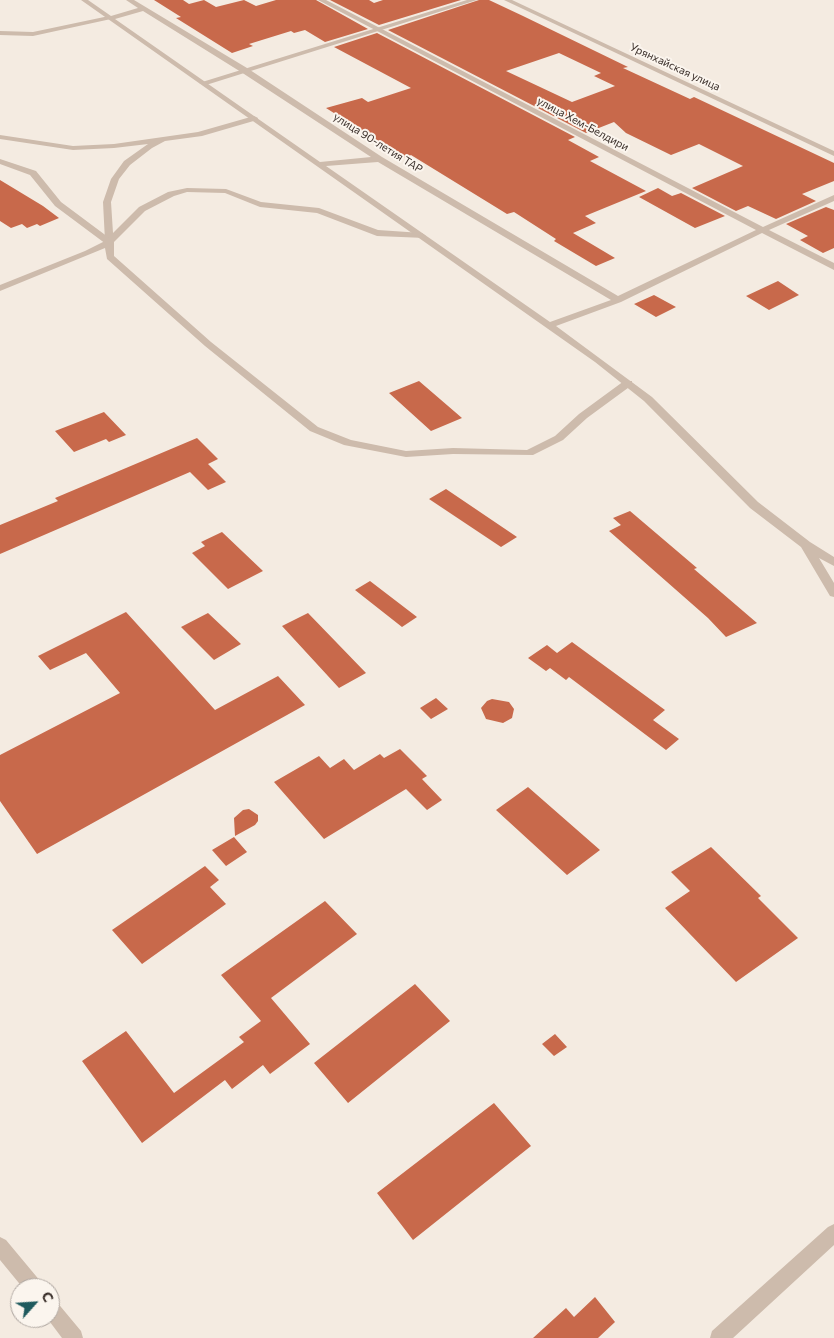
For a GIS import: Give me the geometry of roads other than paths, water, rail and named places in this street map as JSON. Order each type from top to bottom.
[{"type":"street","points":[[84,0],[320,164],[628,383],[648,399],[754,506],[806,545],[834,562]]},
{"type":"street","name":"улица 90-летия ТАР","points":[[129,0],[244,70],[379,159],[618,300]]},
{"type":"street","name":"улица Хем-Белдири","points":[[321,0],[760,231],[834,267]]},
{"type":"street","points":[[203,83],[474,0]]},
{"type":"street","name":"Урянхайская улица","points":[[507,0],[834,154]]},
{"type":"street","points":[[0,33],[33,34],[143,9]]},
{"type":"street","points":[[0,137],[74,148],[162,140],[199,134],[254,118]]},
{"type":"street","points":[[162,140],[149,146],[127,163],[115,179],[107,202],[110,257],[208,344],[314,429],[348,443],[406,454],[453,451],[529,453],[558,438],[583,416],[628,383]]},
{"type":"street","points":[[320,164],[379,159]]},
{"type":"street","points":[[0,161],[33,173],[58,204],[110,242]]},
{"type":"street","points":[[0,288],[88,253],[110,242],[128,221],[155,202],[187,190],[207,189],[226,191],[260,204],[319,211],[377,233],[422,236]]},
{"type":"street","points":[[549,326],[618,300],[760,231],[834,198]]},
{"type":"street","points":[[806,545],[834,593]]},
{"type":"street","points":[[719,1338],[834,1234]]},
{"type":"street","points":[[0,1246],[27,1278]]},
{"type":"street","points":[[60,1320],[74,1338]]}]
